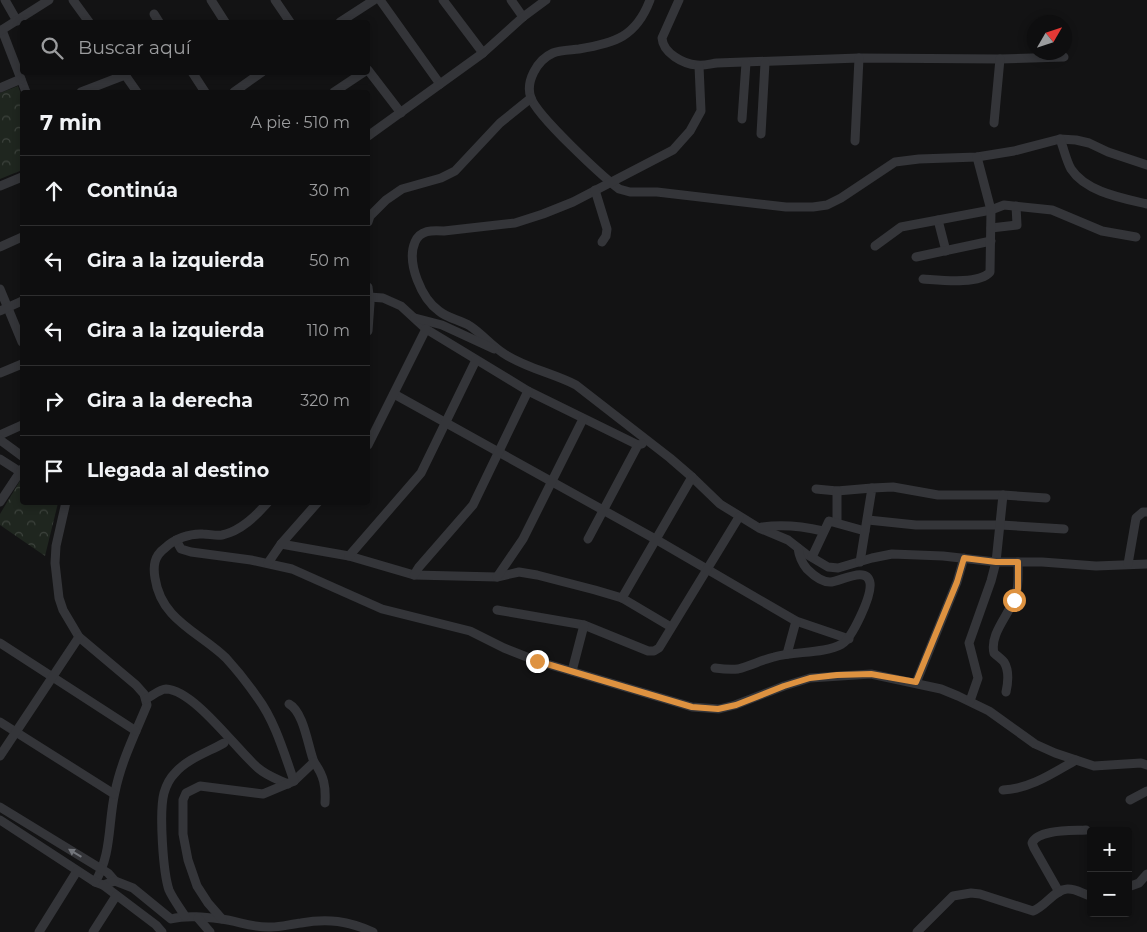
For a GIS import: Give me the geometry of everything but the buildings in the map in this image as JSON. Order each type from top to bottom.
[{"type":"street","points":[[5,0],[17,21]]},
{"type":"street","points":[[20,73],[18,60],[1,31],[49,0]]},
{"type":"street","points":[[73,0],[87,20]]},
{"type":"street","points":[[211,0],[224,20]]},
{"type":"street","points":[[275,0],[289,20]]},
{"type":"street","points":[[343,20],[374,0]]},
{"type":"street","points":[[380,0],[440,84]]},
{"type":"street","points":[[443,0],[483,53]]},
{"type":"street","points":[[511,0],[523,17]]},
{"type":"street","points":[[370,135],[483,53],[523,17],[546,0]]},
{"type":"street","points":[[650,0],[638,23],[628,33],[615,41],[554,52],[544,58],[535,69],[530,84],[531,98],[543,116],[610,183],[619,189],[630,192],[657,192],[786,206],[813,207],[827,205],[841,198],[895,162],[919,159],[977,157],[1014,151],[1060,139],[1088,143],[1147,165]]},
{"type":"street","points":[[679,0],[662,38],[662,42],[664,48],[676,57],[688,64],[699,66],[717,63],[766,63],[859,58],[1027,58]]},
{"type":"street","points":[[154,14],[158,20]]},
{"type":"street","points":[[855,141],[859,58]]},
{"type":"street","points":[[994,123],[1000,59]]},
{"type":"street","points":[[742,119],[746,63]]},
{"type":"street","points":[[761,134],[766,63]]},
{"type":"street","points":[[503,353],[469,326],[438,311],[425,296],[419,284],[412,260],[415,240],[419,235],[427,231],[492,226],[527,220],[572,202],[674,150],[690,131],[701,111],[699,66]]},
{"type":"street","points":[[370,73],[401,113]]},
{"type":"street","points":[[20,75],[25,90]]},
{"type":"street","points":[[86,90],[122,75]]},
{"type":"street","points":[[125,75],[136,90]]},
{"type":"street","points":[[194,75],[204,90]]},
{"type":"street","points":[[237,90],[256,75]]},
{"type":"street","points":[[337,90],[360,75]]},
{"type":"street","points":[[0,88],[21,79]]},
{"type":"street","points":[[370,216],[386,200],[402,189],[441,178],[455,171],[500,123],[531,98]]},
{"type":"street","points":[[1060,139],[1070,167],[1080,180],[1099,190],[1147,204]]},
{"type":"street","points":[[924,279],[952,282],[985,277],[990,272],[991,210],[977,157]]},
{"type":"street","points":[[0,186],[20,178]]},
{"type":"street","points":[[595,190],[607,229],[606,236],[602,242]]},
{"type":"street","points":[[875,246],[901,227],[991,210],[998,206],[1052,210],[1102,231],[1136,237]]},
{"type":"street","points":[[991,228],[1017,225],[1016,206]]},
{"type":"street","points":[[938,220],[946,251]]},
{"type":"street","points":[[0,247],[20,238]]},
{"type":"street","points":[[916,257],[991,241]]},
{"type":"street","points":[[0,290],[4,309],[20,338]]},
{"type":"street","points":[[370,302],[383,298],[401,306],[426,329],[528,391],[638,445]]},
{"type":"street","points":[[4,309],[20,302]]},
{"type":"street","points":[[415,318],[442,325],[536,369],[563,378],[576,385],[692,477],[720,504],[759,528],[788,540],[828,567],[838,568],[892,554],[943,556],[996,562],[1042,562],[1096,566],[1147,564]]},
{"type":"street","points":[[370,441],[426,329]]},
{"type":"street","points":[[349,556],[421,473],[476,360]]},
{"type":"street","points":[[0,373],[20,365]]},
{"type":"street","points":[[414,575],[473,505],[528,391]]},
{"type":"street","points":[[394,394],[656,540],[796,621],[849,639]]},
{"type":"street","points":[[497,576],[523,539],[583,419]]},
{"type":"street","points":[[0,435],[20,426]]},
{"type":"street","points":[[0,440],[20,455]]},
{"type":"street","points":[[588,539],[638,445],[648,441]]},
{"type":"street","points":[[0,459],[20,470]]},
{"type":"street","points":[[0,502],[20,474]]},
{"type":"street","points":[[622,598],[692,477]]},
{"type":"street","points":[[816,489],[837,491],[893,487],[933,494],[1046,498]]},
{"type":"street","points":[[860,562],[872,488]]},
{"type":"street","points":[[837,491],[837,522]]},
{"type":"street","points":[[970,701],[978,678],[969,643],[996,562],[1003,495]]},
{"type":"street","points":[[65,505],[56,546],[56,582],[63,610],[79,637],[136,685],[146,699],[147,705],[120,769],[114,794],[103,870],[99,883]]},
{"type":"street","points":[[265,505],[246,524],[231,532],[220,535],[201,533],[176,540],[164,548],[155,558],[153,568],[156,587],[162,602],[188,628],[226,659],[258,697],[269,717],[291,782]]},
{"type":"street","points":[[268,563],[315,505]]},
{"type":"street","points":[[1128,564],[1136,518],[1143,512],[1147,512]]},
{"type":"street","points":[[497,610],[584,625],[648,651],[654,651],[659,648],[739,517]]},
{"type":"street","points":[[868,520],[916,525],[1000,525],[1064,529]]},
{"type":"street","points":[[812,557],[828,522],[837,522],[865,531]]},
{"type":"street","points":[[759,528],[779,525],[803,526],[824,531]]},
{"type":"street","points":[[176,540],[181,548],[191,552],[292,568],[382,609],[470,632],[537,661],[692,707],[718,709],[736,705],[810,678],[871,674],[916,682],[941,689],[989,711],[1035,744],[1094,766],[1141,763],[1147,765]]},
{"type":"street","points":[[282,544],[349,556],[414,575],[443,577],[497,576],[519,572],[622,598],[671,627]]},
{"type":"street","points":[[715,668],[737,669],[787,654],[836,646],[849,639],[870,592],[868,578],[857,574],[830,582],[819,579],[812,574],[798,555],[798,548]]},
{"type":"street","points":[[916,682],[957,582],[964,558]]},
{"type":"street","points":[[1006,692],[1008,679],[1004,661],[994,653],[994,644],[1004,618],[1016,595],[1018,562]]},
{"type":"street","points":[[787,654],[796,621]]},
{"type":"street","points":[[572,671],[584,625]]},
{"type":"street","points":[[0,756],[79,637]]},
{"type":"street","points":[[0,643],[136,731]]},
{"type":"street","points":[[146,699],[162,689],[168,689],[185,696],[211,718],[259,769],[269,776],[291,782]]},
{"type":"street","points":[[290,704],[296,709],[314,762],[322,773],[326,793],[325,803]]},
{"type":"street","points":[[0,722],[114,794]]},
{"type":"street","points":[[184,916],[170,891],[166,878],[161,813],[164,794],[167,783],[176,772],[191,760],[224,743]]},
{"type":"street","points":[[1004,790],[1015,790],[1032,784],[1076,760]]},
{"type":"street","points":[[222,919],[197,886],[188,860],[183,834],[183,800],[186,793],[200,786],[263,794],[291,782],[314,762]]},
{"type":"street","points":[[1130,800],[1147,791]]},
{"type":"street","points":[[0,807],[103,870],[115,880],[133,888],[172,919],[184,916],[222,919],[249,926],[272,928],[317,920],[336,920],[360,926],[373,932]]},
{"type":"street","points":[[0,820],[77,871],[99,883],[156,925],[162,932]]},
{"type":"street","points":[[1059,892],[1034,848],[1033,840],[1036,837],[1058,831],[1086,830]]},
{"type":"street","points":[[39,932],[77,871]]},
{"type":"street","points":[[1132,886],[1139,883],[1147,874]]},
{"type":"street","points":[[99,883],[115,880]]},
{"type":"street","points":[[917,932],[955,895],[980,894],[1033,911],[1059,892],[1068,889],[1087,895]]},
{"type":"street","points":[[93,932],[116,896]]},
{"type":"street","points":[[198,918],[210,932]]},
{"type":"green space","points":[[18,86],[20,92],[20,171],[0,179],[0,93]]},
{"type":"green space","points":[[20,481],[20,505],[58,505],[45,556],[0,525],[0,514]]},
{"type":"route","points":[[537,661],[692,707],[718,709],[736,705],[810,678],[871,674],[916,682],[957,582],[964,558],[996,562],[1018,562],[1018,589],[1014,600]]}]
